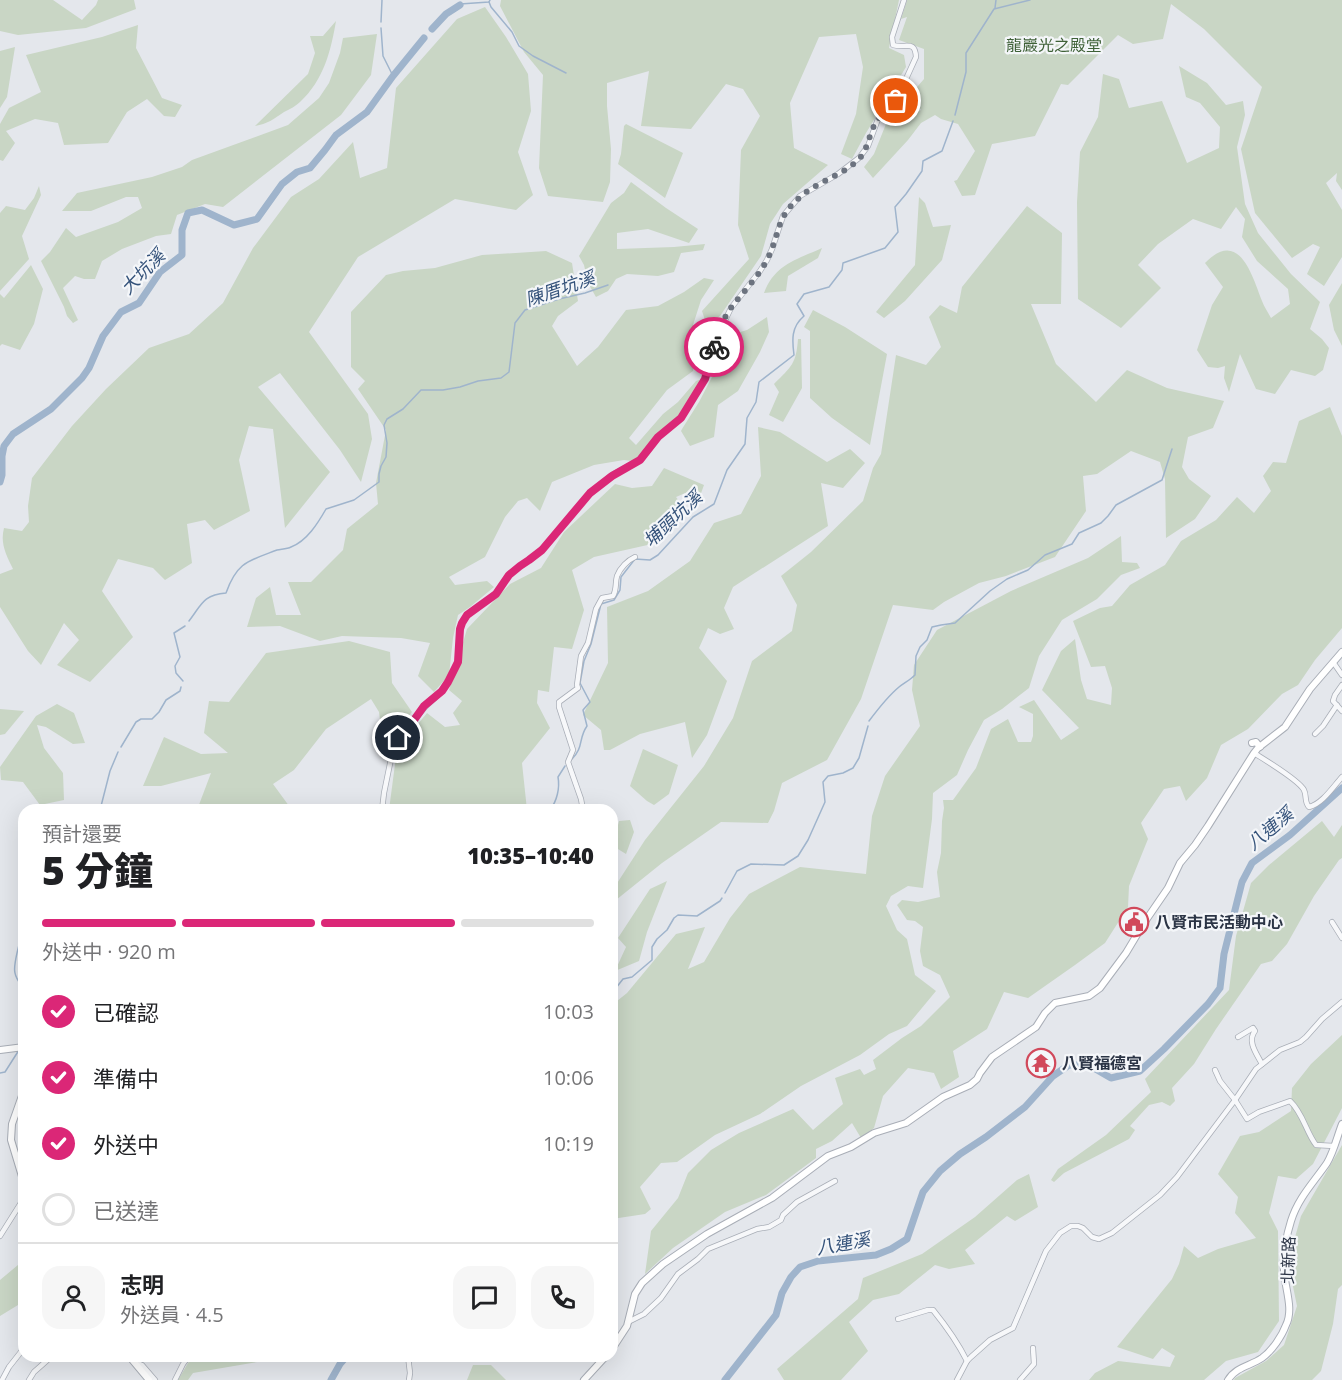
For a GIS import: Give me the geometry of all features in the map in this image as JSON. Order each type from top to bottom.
[{"type":"street","points":[[383,804],[394,744],[424,706],[435,699],[448,682],[458,662],[460,629],[467,615],[496,594],[509,575],[542,550],[590,493],[612,476],[640,460],[658,437],[681,418],[705,379],[716,339],[731,308],[767,260],[783,216],[800,196],[853,164],[864,152],[878,119],[896,101],[916,57],[913,47],[897,46],[892,42],[904,0]]},
{"type":"street","points":[[582,804],[568,762],[573,750],[559,702],[578,688],[581,656],[588,643],[596,609],[602,598],[613,596],[616,591],[617,575],[628,560],[634,557]]},
{"type":"street","points":[[618,1341],[628,1322],[635,1294],[642,1283],[663,1264],[708,1234],[772,1198],[828,1156],[851,1147],[874,1133],[906,1123],[943,1097],[970,1085],[992,1057],[1036,1027],[1055,1003],[1089,996],[1100,988],[1126,953],[1168,888],[1180,863],[1208,826],[1254,753],[1285,727],[1310,689],[1342,652]]},
{"type":"street","points":[[1333,662],[1342,675]]},
{"type":"street","points":[[1342,685],[1333,701],[1342,711]]},
{"type":"street","points":[[1315,734],[1337,705]]},
{"type":"street","points":[[1252,743],[1256,742],[1260,747]]},
{"type":"street","points":[[1254,753],[1280,769],[1304,789],[1306,804],[1309,807],[1313,807],[1342,777]]},
{"type":"street","points":[[1332,922],[1342,938]]},
{"type":"street","points":[[957,1380],[967,1361],[990,1340],[1013,1328],[1046,1251],[1060,1233],[1071,1226],[1078,1226],[1092,1237],[1099,1239],[1112,1233],[1160,1195],[1177,1178],[1256,1069],[1280,1050],[1300,1042],[1342,1002]]},
{"type":"street","points":[[1238,1037],[1253,1028],[1255,1031],[1251,1036],[1251,1042],[1262,1064]]},
{"type":"street","points":[[0,1050],[18,1048]]},
{"type":"street","points":[[1215,1070],[1220,1081],[1247,1119],[1259,1112],[1290,1101],[1298,1110],[1316,1145],[1334,1146]]},
{"type":"street","points":[[18,1107],[12,1124],[11,1140],[18,1163]]},
{"type":"street","name":"北新路","points":[[1228,1380],[1240,1368],[1265,1356],[1286,1326],[1290,1313],[1284,1271],[1285,1249],[1291,1220],[1299,1202],[1328,1161],[1342,1124]]},
{"type":"street","points":[[628,1322],[644,1314],[661,1298],[678,1274],[708,1249],[757,1229],[769,1227],[781,1220],[783,1215],[797,1202],[835,1181]]},
{"type":"street","points":[[0,1236],[18,1208]]},
{"type":"street","points":[[898,1318],[933,1310],[946,1325],[967,1361]]},
{"type":"street","points":[[1020,1380],[1034,1364],[1033,1348]]},
{"type":"street","points":[[2,1380],[18,1355]]},
{"type":"street","points":[[29,1380],[45,1362]]},
{"type":"street","points":[[134,1362],[149,1380]]},
{"type":"street","points":[[134,1362],[142,1365],[155,1380]]},
{"type":"street","points":[[175,1380],[184,1362]]},
{"type":"street","points":[[409,1362],[409,1380]]},
{"type":"street","points":[[584,1380],[600,1362]]},
{"type":"green space","points":[[0,0],[53,0],[82,20],[98,0],[134,0],[136,9],[86,28],[18,35],[0,31]]},
{"type":"green space","points":[[501,0],[899,0],[889,48],[904,55],[906,67],[852,159],[841,154],[856,114],[863,67],[856,34],[819,37],[790,103],[794,148],[828,165],[783,204],[770,224],[761,256],[720,316],[707,326],[702,311],[749,259],[738,225],[741,150],[760,116],[743,89],[726,84],[691,129],[641,126],[649,71],[607,83],[611,149],[610,182],[603,202],[548,196],[539,168],[543,75],[524,52],[500,6]]},
{"type":"green space","name":"龍巖光之殿堂","points":[[907,0],[1342,0],[1342,190],[1336,181],[1337,173],[1326,183],[1342,210],[1342,257],[1324,286],[1307,274],[1320,247],[1313,244],[1292,258],[1255,213],[1241,149],[1262,87],[1204,29],[1171,4],[1163,39],[1133,44],[1118,35],[1068,85],[1061,84],[1035,136],[992,144],[975,195],[962,196],[954,181],[957,180],[975,151],[958,124],[935,115],[921,123],[873,178],[864,167],[874,154],[888,119],[901,120],[921,110],[911,94],[924,79],[924,49],[899,40],[907,17],[901,19]]},
{"type":"green space","points":[[485,7],[528,74],[531,111],[518,152],[533,195],[516,210],[455,199],[358,257],[309,332],[368,414],[372,439],[361,482],[340,450],[280,373],[258,387],[330,472],[285,528],[273,429],[249,426],[239,460],[250,511],[214,530],[205,520],[187,524],[192,563],[165,580],[153,568],[118,559],[102,591],[133,637],[90,682],[57,665],[79,640],[64,623],[41,665],[28,651],[0,607],[0,574],[13,569],[3,544],[4,528],[22,531],[29,522],[28,506],[32,478],[72,426],[149,348],[189,334],[223,303],[253,248],[291,197],[319,179],[353,142],[360,178],[387,168],[396,88],[457,19]]},
{"type":"green space","points":[[336,21],[325,64],[315,84],[293,107],[270,121],[255,126],[308,74],[315,53],[310,36],[323,36]]},
{"type":"green space","points":[[138,25],[136,48],[162,98],[182,105],[175,117],[164,116],[147,99],[127,112],[108,143],[64,145],[58,123],[35,119],[6,131],[15,143],[3,161],[0,160],[0,124],[9,108],[41,92],[26,55],[102,37]]},
{"type":"green space","points":[[377,34],[371,75],[341,115],[223,207],[205,204],[177,215],[171,234],[156,236],[122,249],[102,261],[95,279],[75,276],[63,288],[78,320],[73,323],[67,316],[41,261],[66,228],[76,237],[118,222],[142,208],[138,197],[126,197],[91,211],[62,211],[77,193],[152,177],[288,125],[319,98],[329,83],[343,38]]},
{"type":"green space","points":[[15,47],[7,97],[0,108],[0,51]]},
{"type":"green space","points":[[1179,66],[1207,83],[1226,105],[1243,101],[1245,115],[1237,147],[1245,204],[1258,233],[1291,274],[1320,302],[1310,329],[1329,348],[1323,370],[1315,376],[1291,370],[1275,394],[1256,389],[1240,354],[1229,392],[1224,378],[1225,366],[1208,367],[1197,350],[1212,305],[1223,287],[1205,263],[1217,254],[1227,251],[1235,253],[1242,259],[1249,268],[1271,318],[1290,304],[1288,289],[1257,261],[1242,237],[1245,219],[1236,207],[1221,229],[1193,219],[1158,244],[1138,265],[1161,288],[1121,328],[1078,299],[1077,202],[1080,152],[1098,117],[1103,74],[1119,79],[1129,108],[1162,101],[1187,163],[1219,148],[1220,127],[1200,103],[1186,97]]},
{"type":"green space","points":[[626,124],[683,153],[665,198],[618,164]]},
{"type":"green space","points":[[631,182],[698,229],[689,243],[648,229],[617,233],[617,249],[705,244],[703,250],[681,253],[674,272],[658,276],[627,274],[616,279],[608,291],[596,297],[588,283],[584,265],[579,256],[611,203],[624,193]]},
{"type":"green space","points":[[39,186],[41,195],[22,236],[29,259],[0,291],[0,213],[6,206],[25,210]]},
{"type":"green space","points":[[919,197],[925,203],[933,227],[951,225],[942,260],[905,301],[884,318],[876,312],[915,265]]},
{"type":"green space","points":[[1027,206],[1062,233],[1061,304],[1031,304],[1056,364],[1096,402],[1127,370],[1167,388],[1224,401],[1213,428],[1188,437],[1182,467],[1189,479],[1211,496],[1195,519],[1166,538],[1165,479],[1160,462],[1131,451],[1097,474],[1083,476],[1086,511],[1055,557],[1006,576],[979,583],[933,610],[893,605],[861,699],[827,760],[782,783],[768,823],[721,822],[662,863],[618,898],[618,882],[645,840],[704,766],[733,718],[752,661],[792,631],[797,605],[781,576],[811,552],[863,501],[873,468],[881,454],[896,355],[926,365],[941,347],[929,317],[940,305],[957,313],[962,287]]},
{"type":"green space","points":[[822,248],[818,258],[788,276],[786,291],[764,293],[780,269]]},
{"type":"green space","points":[[546,251],[572,263],[578,301],[558,316],[552,326],[577,366],[598,347],[626,310],[658,306],[704,278],[714,280],[701,300],[693,325],[708,341],[708,354],[695,361],[693,371],[667,390],[629,438],[636,445],[663,414],[699,380],[680,421],[632,461],[624,460],[594,465],[552,482],[540,511],[527,498],[518,501],[505,517],[485,557],[449,577],[455,585],[487,581],[494,587],[458,615],[449,675],[434,692],[418,676],[430,643],[401,638],[342,636],[320,641],[280,626],[247,627],[256,598],[270,587],[276,615],[301,615],[288,582],[311,582],[343,550],[347,529],[378,504],[376,483],[386,430],[358,389],[365,381],[351,367],[351,312],[386,275],[435,268],[482,255]]},
{"type":"green space","points":[[31,265],[43,289],[34,324],[20,350],[2,344],[0,346],[0,294],[4,298]]},
{"type":"green space","points":[[1342,283],[1342,346],[1334,330],[1329,305]]},
{"type":"green space","points":[[813,310],[887,354],[870,445],[832,418],[810,398],[810,331],[804,327]]},
{"type":"green space","points":[[767,317],[769,332],[760,352],[738,391],[718,405],[714,437],[690,446],[682,429],[712,377],[737,359],[719,352],[727,336],[747,330]]},
{"type":"green space","points":[[798,339],[801,339],[802,388],[783,422],[769,415],[779,392],[774,384],[792,364]]},
{"type":"green space","points":[[1330,407],[1342,436],[1342,628],[1315,660],[1298,685],[1282,694],[1248,729],[1221,745],[1207,778],[1186,801],[1180,786],[1164,789],[1141,823],[1148,839],[1129,886],[1128,907],[1105,943],[1028,998],[1004,992],[987,1029],[953,1051],[959,1077],[941,1089],[934,1073],[908,1068],[883,1096],[874,1128],[861,1138],[852,1123],[832,1141],[816,1149],[816,1158],[766,1195],[725,1212],[673,1248],[645,1274],[651,1231],[678,1198],[688,1173],[711,1150],[739,1133],[793,1109],[813,1130],[843,1104],[835,1078],[860,1069],[864,1075],[876,1069],[873,1060],[921,1026],[950,997],[940,975],[923,966],[920,951],[923,927],[915,921],[907,920],[897,905],[902,900],[918,902],[940,897],[937,872],[941,853],[943,800],[953,800],[976,768],[991,729],[1008,719],[1018,742],[1031,742],[1033,714],[1019,707],[1034,700],[1061,740],[1079,728],[1042,690],[1061,651],[1075,639],[1081,680],[1087,699],[1111,705],[1112,688],[1105,666],[1091,667],[1073,621],[1100,608],[1112,606],[1130,585],[1165,565],[1181,541],[1216,520],[1237,497],[1254,513],[1271,491],[1263,476],[1273,462],[1286,463],[1299,421]]},
{"type":"green space","points":[[758,427],[780,432],[827,462],[850,449],[865,463],[843,488],[821,483],[828,526],[733,587],[724,608],[734,629],[720,634],[708,628],[699,648],[727,681],[707,735],[692,758],[685,722],[640,734],[610,750],[604,750],[601,730],[583,715],[608,663],[607,607],[648,591],[690,561],[714,523],[741,514],[761,476]]},
{"type":"green space","points":[[664,468],[704,485],[700,496],[690,491],[676,497],[686,510],[669,524],[668,530],[652,544],[594,557],[572,570],[584,610],[572,649],[554,647],[549,692],[538,690],[537,703],[550,728],[522,763],[526,804],[390,804],[397,749],[427,713],[445,727],[460,725],[453,713],[462,701],[449,690],[467,629],[510,584],[541,568],[564,532],[615,484],[632,488],[652,486]]},
{"type":"green space","points":[[1121,536],[1122,562],[1137,563],[1140,568],[1121,575],[1097,599],[1062,620],[1039,656],[1029,688],[984,720],[957,775],[933,793],[923,888],[908,886],[891,896],[886,906],[897,930],[907,939],[915,975],[936,991],[907,1026],[889,1034],[860,1055],[801,1086],[760,1114],[715,1135],[677,1162],[661,1163],[640,1187],[651,1209],[645,1214],[618,1218],[618,1000],[627,993],[676,934],[705,927],[688,969],[704,962],[730,918],[749,894],[800,867],[866,874],[872,816],[885,776],[920,726],[912,690],[914,665],[937,630],[1011,591],[1088,558]]},
{"type":"green space","points":[[349,641],[390,652],[392,683],[412,712],[391,736],[381,728],[379,712],[371,699],[326,729],[294,770],[273,784],[288,804],[199,804],[211,773],[161,786],[143,786],[164,737],[201,754],[228,753],[204,733],[209,701],[229,702],[266,653]]},
{"type":"green space","points":[[57,704],[74,713],[85,743],[73,744],[46,727],[37,725],[44,748],[63,773],[64,800],[39,804],[23,782],[1,780],[0,767],[36,716]]},
{"type":"green space","points":[[0,709],[24,711],[5,734],[0,735]]},
{"type":"green space","points":[[643,749],[678,765],[669,794],[654,805],[630,786]]},
{"type":"green space","points":[[630,820],[634,832],[626,854],[618,849],[619,821]]},
{"type":"green space","points":[[1322,821],[1334,837],[1342,825],[1342,858],[1314,896],[1287,944],[1272,961],[1261,964],[1194,1064],[1172,1088],[1175,1101],[1170,1106],[1162,1102],[1149,1105],[1130,1126],[1135,1130],[1129,1139],[1064,1173],[1054,1182],[1051,1180],[1058,1169],[1106,1135],[1151,1092],[1145,1079],[1229,990],[1236,936],[1251,883]]},
{"type":"green space","points":[[667,881],[647,932],[639,961],[618,970],[626,947],[618,938],[650,889]]},
{"type":"green space","points":[[1342,1035],[1342,1108],[1313,1164],[1296,1179],[1278,1176],[1269,1213],[1278,1231],[1279,1321],[1258,1352],[1226,1361],[1204,1380],[1089,1380],[1095,1373],[1118,1361],[1170,1367],[1175,1356],[1162,1348],[1153,1359],[1117,1347],[1172,1279],[1184,1246],[1198,1258],[1218,1249],[1256,1238],[1235,1213],[1238,1197],[1218,1174],[1240,1136],[1259,1132],[1291,1111],[1292,1088],[1311,1064]]},
{"type":"green space","points":[[1342,1145],[1342,1285],[1338,1289],[1333,1324],[1321,1371],[1312,1380],[1234,1380],[1266,1361],[1284,1345],[1297,1306],[1288,1262],[1301,1216]]},
{"type":"green space","points":[[1029,1174],[1038,1207],[1015,1221],[1007,1216],[965,1250],[975,1264],[949,1269],[935,1265],[899,1294],[873,1300],[849,1322],[868,1351],[841,1380],[784,1380],[777,1369],[858,1299],[863,1278],[922,1254],[975,1217],[1017,1180]]},
{"type":"green space","points":[[18,1265],[18,1305],[0,1316],[0,1280]]},
{"type":"green space","points":[[189,1362],[257,1362],[193,1373],[188,1380],[178,1380]]},
{"type":"green space","points":[[473,1365],[491,1365],[506,1380],[467,1380]]},
{"type":"waterway","points":[[381,22],[382,0]]},
{"type":"waterway","name":"大坑溪","points":[[460,4],[489,2],[490,0]]},
{"type":"waterway","points":[[995,8],[996,0]]},
{"type":"waterway","name":"埔頭坑溪","points":[[955,115],[966,72],[966,53],[994,9],[1030,0]]},
{"type":"waterway","points":[[489,2],[512,32],[519,46],[566,73]]},
{"type":"waterway","name":"大坑溪","points":[[432,29],[446,14],[460,5]]},
{"type":"waterway","points":[[381,28],[383,56],[393,76]]},
{"type":"waterway","name":"大坑溪","points":[[0,482],[4,446],[13,434],[51,409],[82,378],[103,336],[121,312],[139,303],[160,272],[182,255],[182,230],[188,213],[202,210],[234,225],[257,219],[282,184],[297,172],[310,168],[336,135],[367,112],[424,38]]},
{"type":"waterway","name":"埔頭坑溪","points":[[572,759],[578,751],[587,726],[583,710],[590,702],[580,683],[601,604],[614,600],[620,590],[621,577],[635,559],[650,560],[658,555],[693,517],[714,504],[727,470],[745,444],[747,418],[756,402],[759,382],[794,355],[795,329],[804,316],[797,304],[804,294],[829,287],[842,270],[843,263],[885,248],[898,232],[895,207],[922,171],[923,161],[942,151],[953,121]]},
{"type":"waterway","name":"陳厝坑溪","points":[[189,621],[208,598],[226,593],[235,575],[245,564],[258,557],[297,544],[312,531],[326,509],[354,500],[379,482],[381,466],[386,457],[387,443],[384,425],[387,419],[403,409],[421,390],[443,390],[501,378],[509,372],[515,323],[525,310],[608,285]]},
{"type":"waterway","points":[[869,721],[891,695],[915,675],[916,656],[920,647],[927,640],[932,627],[955,623],[990,591],[1007,579],[1028,570],[1045,555],[1072,544],[1079,533],[1101,523],[1116,505],[1162,480],[1172,449]]},
{"type":"waterway","name":"陳厝坑溪","points":[[183,681],[176,673],[175,666],[180,657],[174,633],[185,626]]},
{"type":"waterway","name":"陳厝坑溪","points":[[121,747],[136,722],[141,719],[152,719],[166,700],[180,691],[181,687]]},
{"type":"waterway","points":[[725,893],[737,871],[751,864],[784,865],[798,856],[825,802],[823,782],[828,776],[853,768],[859,758],[868,726]]},
{"type":"waterway","name":"陳厝坑溪","points":[[102,804],[110,771],[118,752]]},
{"type":"waterway","name":"埔頭坑溪","points":[[553,804],[559,786],[558,777],[565,766]]},
{"type":"waterway","name":"八連溪","points":[[1092,1067],[1111,1078],[1140,1071],[1208,1004],[1220,988],[1224,954],[1242,882],[1252,863],[1290,835],[1342,788]]},
{"type":"waterway","points":[[618,985],[623,979],[632,977],[652,960],[652,947],[674,918],[678,915],[697,916],[722,898]]},
{"type":"waterway","name":"陳厝坑溪","points":[[18,949],[14,968],[18,980]]},
{"type":"waterway","name":"陳厝坑溪","points":[[0,1073],[5,1072],[18,1052]]},
{"type":"waterway","name":"八連溪","points":[[725,1380],[776,1315],[782,1293],[800,1267],[818,1261],[876,1255],[907,1239],[923,1192],[940,1171],[1025,1107],[1053,1076],[1069,1065],[1086,1065]]},
{"type":"waterway","name":"埔頭坑溪","points":[[331,1380],[342,1362]]},
{"type":"way so far","points":[[714,347],[731,308],[767,260],[780,221],[788,208],[800,196],[853,164],[868,146],[878,119],[896,101]]},
{"type":"place","name":"八賢市民活動中心","points":[[1134,922]]},
{"type":"place","name":"八賢福德宮","points":[[1041,1063]]},
{"type":"route","points":[[398,738],[424,706],[442,691],[455,670],[458,662],[460,629],[467,615],[496,594],[509,575],[542,550],[590,493],[612,476],[640,460],[658,437],[681,418],[705,379],[714,347]]}]
